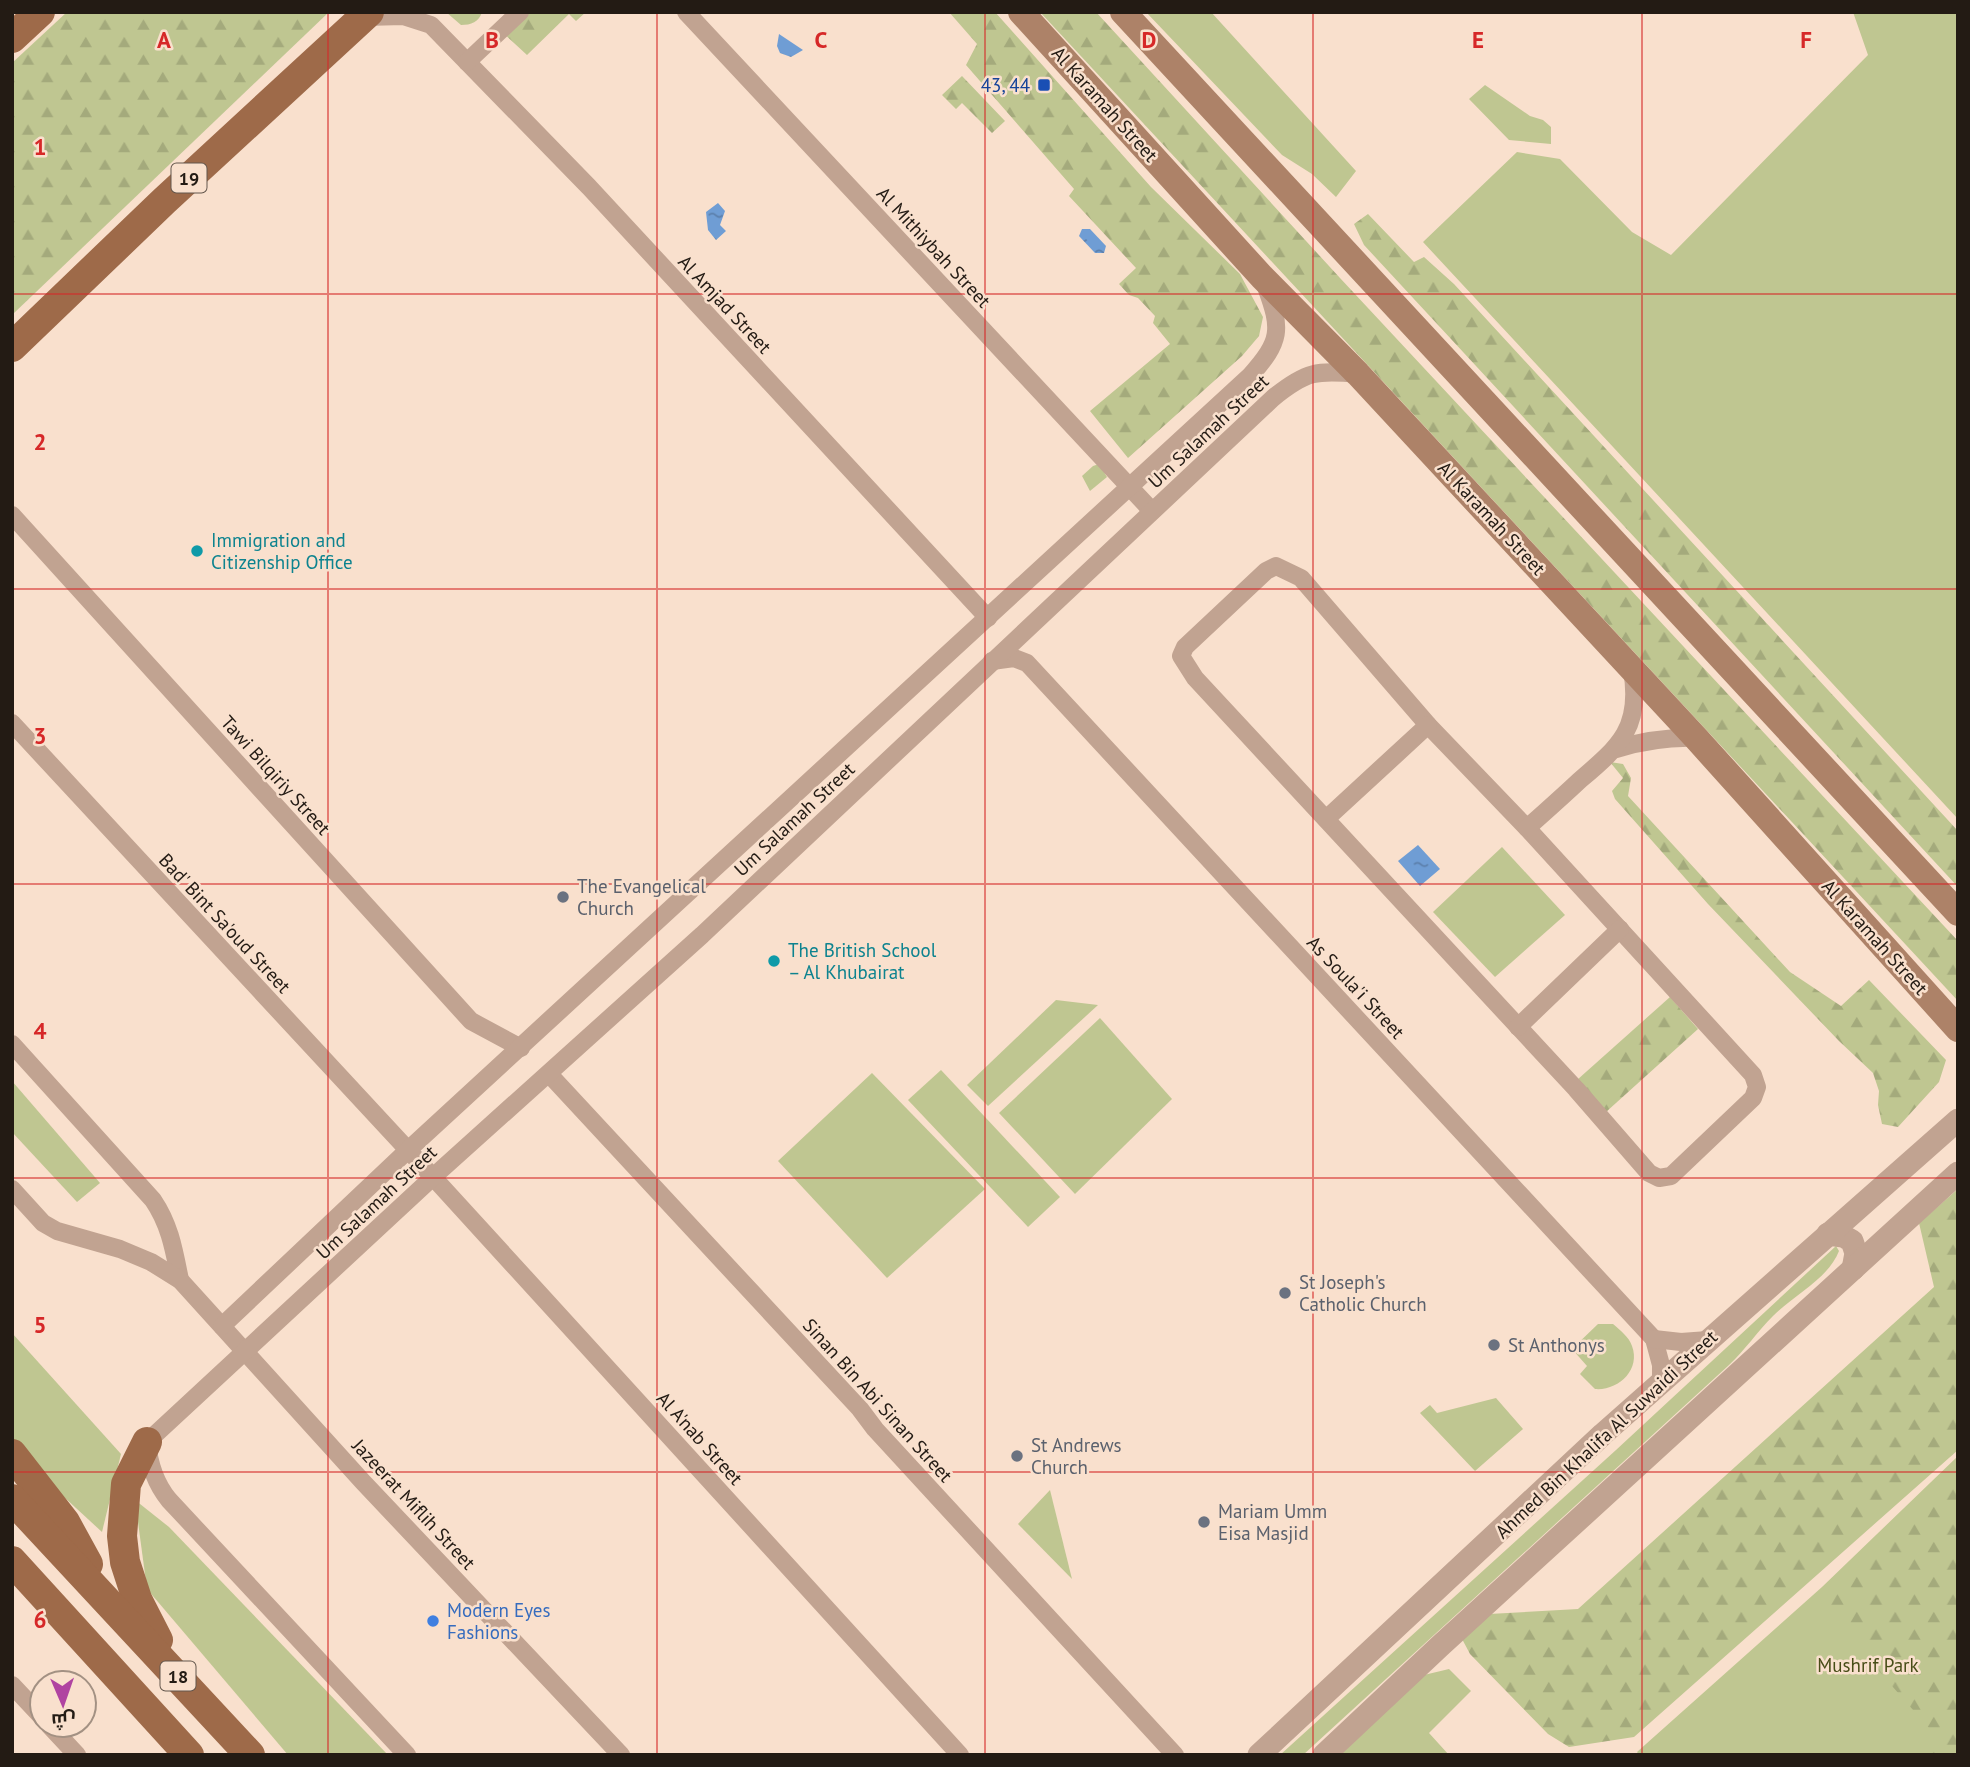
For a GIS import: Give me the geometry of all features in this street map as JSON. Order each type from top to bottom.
[{"type":"main road","points":[[12,38],[40,12]]},
{"type":"main road","name":"Al Karamah Street","points":[[1021,12],[1262,277],[1358,374],[1696,738],[1955,1029]]},
{"type":"main road","points":[[1123,12],[1958,914]]},
{"type":"main road","name":"19","points":[[12,347],[164,201],[367,15]]},
{"type":"main road","points":[[147,1442],[126,1484],[122,1516],[125,1562],[137,1600],[174,1671]]},
{"type":"main road","points":[[12,1454],[65,1522],[106,1599]]},
{"type":"main road","name":"18","points":[[12,1499],[250,1755]]},
{"type":"main road","name":"18","points":[[15,1566],[189,1755]]},
{"type":"street","points":[[467,62],[520,12]]},
{"type":"street","name":"Al Mithiybah Street","points":[[686,12],[1152,510]]},
{"type":"street","name":"Al Amjad Street","points":[[367,15],[427,17],[988,618]]},
{"type":"street","name":"Um Salamah Street","points":[[222,1326],[407,1151],[1250,376],[1265,359],[1276,339],[1277,315],[1262,277]]},
{"type":"street","name":"Um Salamah Street","points":[[147,1442],[433,1177],[712,926],[1030,624],[1289,385],[1306,375],[1331,372],[1358,374]]},
{"type":"street","name":"Tawi Bilqiriy Street","points":[[12,515],[471,1021],[521,1048]]},
{"type":"street","points":[[1276,566],[1301,578],[1428,725],[1527,828],[1753,1075],[1757,1087],[1754,1098],[1671,1175],[1659,1178],[1649,1173],[1326,819],[1195,678],[1181,656],[1185,647],[1266,571],[1276,566]]},
{"type":"street","points":[[992,661],[1014,658],[1027,663],[1030,624]]},
{"type":"street","name":"As Soula'i Street","points":[[1027,663],[1654,1339]]},
{"type":"street","points":[[1527,828],[1616,749],[1634,711],[1636,692],[1632,670]]},
{"type":"street","name":"Bad' Bint Sa'oud Street","points":[[12,723],[407,1151]]},
{"type":"street","points":[[1326,819],[1428,725]]},
{"type":"street","points":[[1616,749],[1668,737],[1696,738]]},
{"type":"street","points":[[1518,1027],[1620,929]]},
{"type":"street","points":[[12,1044],[153,1200],[164,1216],[171,1234],[180,1280]]},
{"type":"street","name":"Sinan Bin Abi Sinan Street","points":[[549,1074],[860,1409],[875,1429],[1175,1755]]},
{"type":"street","name":"Ahmed Bin Khalifa Al Suwaidi Street","points":[[1259,1755],[1708,1340],[1958,1120]]},
{"type":"street","name":"Al A'nab Street","points":[[407,1151],[960,1755]]},
{"type":"street","points":[[1324,1755],[1958,1173]]},
{"type":"street","name":"Jazeerat Miflih Street","points":[[12,1189],[43,1223],[57,1231],[120,1250],[150,1262],[180,1280],[363,1482],[621,1755]]},
{"type":"street","points":[[1828,1234],[1843,1236],[1852,1241],[1856,1253],[1853,1269]]},
{"type":"street","points":[[1661,1383],[1661,1365],[1654,1339],[1681,1342],[1708,1340]]},
{"type":"street","points":[[147,1442],[154,1476],[169,1500],[407,1755]]},
{"type":"street","points":[[12,1685],[28,1702]]},
{"type":"street","points":[[62,1739],[77,1755]]},
{"type":"green space","points":[[67,12],[329,12],[12,315],[12,63]]},
{"type":"green space","points":[[446,12],[482,12],[474,22],[461,25]]},
{"type":"green space","points":[[521,12],[586,12],[576,21],[569,14],[527,55],[501,31]]},
{"type":"green space","points":[[949,12],[995,12],[1151,187],[1240,274],[1263,317],[1259,336],[1242,356],[1128,458],[1090,411],[1170,344],[1153,323],[1155,316],[1138,298],[1129,295],[1119,284],[1136,268],[1069,196],[1074,189],[966,65],[977,44]]},
{"type":"green space","points":[[1040,12],[1096,12],[1958,941],[1958,1001]]},
{"type":"green space","points":[[1146,12],[1211,12],[1356,171],[1336,197],[1312,174],[1282,155]]},
{"type":"green space","points":[[1853,12],[1958,12],[1958,819],[1423,242],[1517,152],[1560,159],[1632,232],[1671,255],[1868,55]]},
{"type":"green space","points":[[962,76],[1005,121],[992,133],[962,103],[956,109],[942,95]]},
{"type":"green space","points":[[1485,85],[1551,127],[1551,144],[1509,140],[1469,99]]},
{"type":"green space","points":[[1368,214],[1414,262],[1424,257],[1454,284],[1958,831],[1958,887],[1364,245],[1354,224]]},
{"type":"green space","points":[[1099,464],[1107,477],[1090,491],[1082,476]]},
{"type":"green space","points":[[1610,762],[1623,764],[1631,778],[1628,796],[1790,972],[1841,1006],[1869,980],[1946,1060],[1939,1082],[1898,1127],[1882,1124],[1878,1105],[1879,1091],[1873,1073],[1708,904],[1615,799],[1612,791],[1623,778]]},
{"type":"green space","points":[[1502,847],[1565,915],[1495,977],[1433,912]]},
{"type":"green space","points":[[1670,997],[1698,1029],[1606,1112],[1577,1080]]},
{"type":"green space","points":[[1056,1000],[1098,1005],[988,1106],[967,1085]]},
{"type":"green space","points":[[1100,1018],[1172,1099],[1075,1194],[999,1113]]},
{"type":"green space","points":[[941,1070],[1060,1197],[1028,1227],[908,1100]]},
{"type":"green space","points":[[872,1073],[985,1189],[887,1278],[778,1161]]},
{"type":"green space","points":[[12,1081],[100,1183],[77,1202],[12,1132]]},
{"type":"green space","points":[[1958,1189],[1958,1450],[1634,1737],[1569,1747],[1548,1734],[1470,1654],[1461,1637],[1489,1614],[1578,1609],[1934,1287],[1919,1223]]},
{"type":"green space","points":[[1836,1246],[1839,1251],[1827,1270],[1781,1308],[1729,1365],[1303,1755],[1280,1755],[1616,1450]]},
{"type":"green space","points":[[1598,1324],[1616,1326],[1629,1340],[1634,1355],[1630,1371],[1625,1377],[1619,1383],[1604,1389],[1595,1389],[1580,1374],[1587,1366],[1572,1349]]},
{"type":"green space","points":[[12,1333],[121,1454],[102,1532],[38,1473],[12,1440]]},
{"type":"green space","points":[[1496,1398],[1523,1429],[1475,1471],[1420,1413],[1430,1405],[1437,1413]]},
{"type":"green space","name":"Mushrif Park","points":[[1958,1456],[1958,1755],[1639,1755],[1637,1752],[1822,1587]]},
{"type":"green space","points":[[1958,1474],[1958,1755],[1912,1755],[1935,1735],[1821,1605]]},
{"type":"green space","points":[[1050,1490],[1072,1579],[1018,1524]]},
{"type":"green space","points":[[135,1500],[169,1527],[388,1755],[288,1755],[147,1589]]},
{"type":"green space","points":[[1449,1669],[1471,1691],[1429,1733],[1449,1755],[1340,1755],[1424,1675]]},
{"type":"water","points":[[779,34],[803,50],[791,57],[780,53],[777,46]]},
{"type":"water","points":[[718,203],[725,211],[720,225],[726,231],[716,240],[708,230],[706,212]]},
{"type":"water","points":[[1082,229],[1090,229],[1106,246],[1104,253],[1095,253],[1079,236]]},
{"type":"water","points":[[1418,845],[1440,869],[1420,886],[1398,861]]},
{"type":"place","name":"43, 44","points":[[1044,85]]},
{"type":"place","name":"Immigration and Citizenship Office","points":[[197,551]]},
{"type":"place","name":"The Evangelical Church","points":[[563,897]]},
{"type":"place","name":"The British School – Al Khubairat","points":[[774,961]]},
{"type":"place","name":"St Joseph's Catholic Church","points":[[1285,1293]]},
{"type":"place","name":"St Anthonys","points":[[1494,1345]]},
{"type":"place","name":"St Andrews Church","points":[[1017,1456]]},
{"type":"place","name":"Mariam Umm Eisa Masjid","points":[[1204,1522]]},
{"type":"place","name":"Modern Eyes Fashions","points":[[433,1621]]}]
